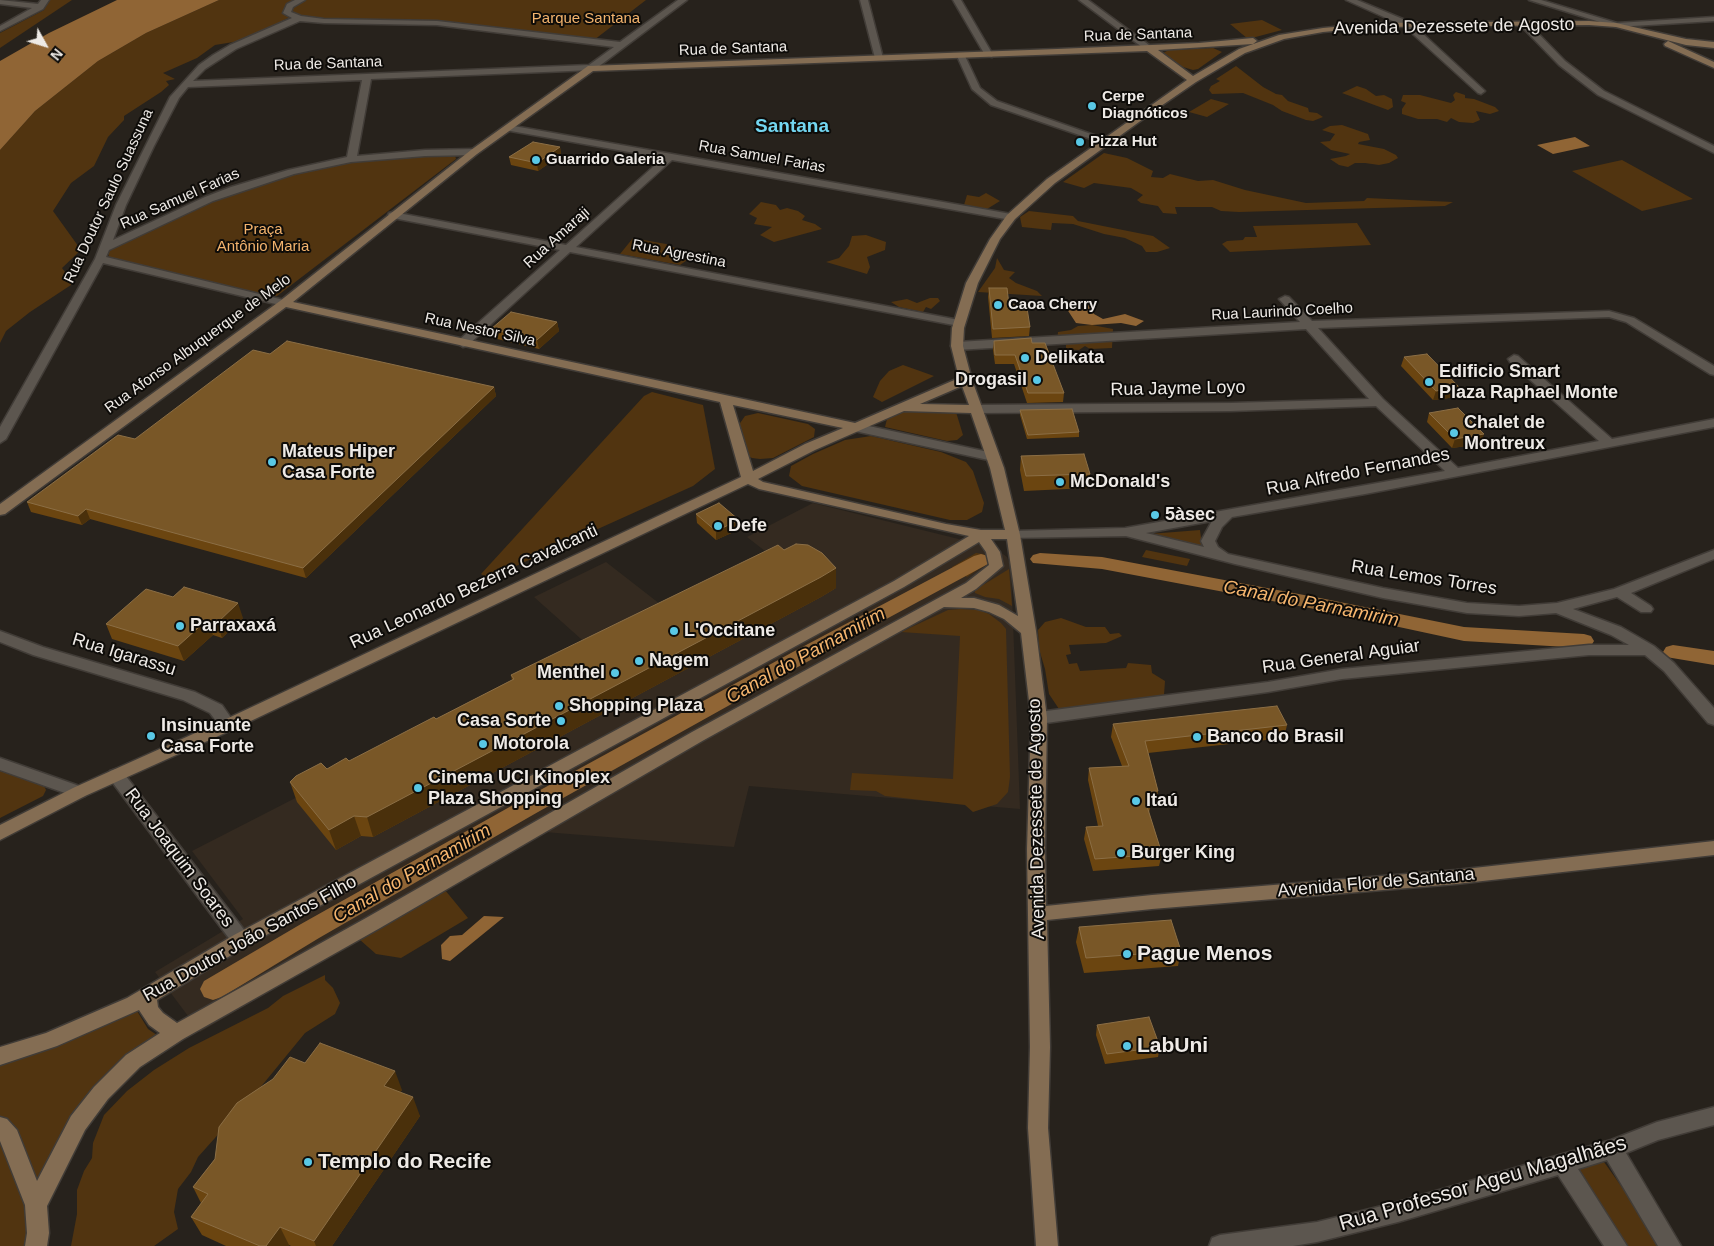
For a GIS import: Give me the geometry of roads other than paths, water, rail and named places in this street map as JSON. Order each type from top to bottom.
[{"type":"street","points":[[300,0],[287,10],[290,15],[299,18],[340,22],[437,23],[622,45]]},
{"type":"street","points":[[591,68],[683,0]]},
{"type":"street","points":[[864,0],[879,58]]},
{"type":"street","points":[[957,0],[989,55]]},
{"type":"street","points":[[1082,0],[1192,80]]},
{"type":"street","points":[[1350,0],[1407,24],[1481,91]]},
{"type":"street","points":[[1535,0],[1617,25],[1714,19]]},
{"type":"street","points":[[0,2],[43,4]]},
{"type":"street","points":[[1,27],[43,4]]},
{"type":"street","points":[[1554,6],[1566,14],[1564,24]]},
{"type":"street","name":"Rua Doutor Saulo Suassuna","points":[[0,439],[103,253],[121,206],[162,119],[185,84],[202,67],[233,47],[299,18]]},
{"type":"street","points":[[1664,22],[1662,30],[1679,40]]},
{"type":"street","name":"Avenida Dezessete de Agosto","points":[[1047,1246],[1038,1128],[1040,1048],[1036,849],[1039,718],[1013,534],[993,457],[966,380],[958,346],[959,323],[972,283],[995,238],[1011,217],[1051,181],[1192,80],[1242,51],[1282,37],[1343,28],[1407,24],[1564,24],[1617,25],[1679,40],[1714,45]]},
{"type":"street","points":[[1524,24],[1562,64],[1601,93],[1714,150]]},
{"type":"street","points":[[1635,29],[1714,65]]},
{"type":"street","name":"Rua de Santana","points":[[185,84],[989,55],[1237,43],[1282,37]]},
{"type":"street","points":[[961,56],[976,89],[994,103],[1106,141]]},
{"type":"street","name":"Rua Afonso Albuquerque de Melo","points":[[0,511],[284,303],[474,152],[591,68]]},
{"type":"street","points":[[351,159],[367,76]]},
{"type":"street","name":"Rua Samuel Farias","points":[[508,128],[1011,217]]},
{"type":"street","name":"Rua Samuel Farias","points":[[103,253],[235,189],[292,172],[351,159],[425,153],[474,152]]},
{"type":"street","name":"Rua Amaraji","points":[[463,343],[671,156]]},
{"type":"street","name":"Rua Agrestina","points":[[393,215],[959,323]]},
{"type":"street","name":"Rua Nestor Silva","points":[[103,253],[284,303],[726,401],[855,427]]},
{"type":"street","points":[[1285,299],[1379,402],[1455,473]]},
{"type":"street","name":"Rua Laurindo Coelho","points":[[958,346],[1307,325],[1609,314],[1630,320],[1714,371]]},
{"type":"street","points":[[1514,359],[1608,442]]},
{"type":"street","name":"Rua Leonardo Bezerra Cavalcanti","points":[[0,833],[79,792],[228,725],[748,479],[825,440],[966,380]]},
{"type":"street","points":[[726,401],[748,479],[759,485],[981,534],[1125,532]]},
{"type":"street","name":"Rua Jayme Loyo","points":[[977,409],[1231,407],[1379,402]]},
{"type":"street","points":[[898,408],[977,409]]},
{"type":"street","points":[[812,419],[821,427],[825,440]]},
{"type":"street","name":"Rua Alfredo Fernandes","points":[[1125,532],[1226,516],[1714,423]]},
{"type":"street","points":[[855,427],[993,457]]},
{"type":"street","points":[[781,462],[780,481],[789,491]]},
{"type":"street","points":[[1226,516],[1216,525],[1208,542],[1212,550],[1235,560]]},
{"type":"street","name":"Rua Lemos Torres","points":[[1125,532],[1235,560],[1383,593],[1467,608],[1518,611],[1557,608],[1620,592],[1714,554]]},
{"type":"street","points":[[36,1206],[78,1123],[101,1093],[133,1061],[176,1033],[374,923],[698,736],[942,602],[996,566],[990,545],[981,534]]},
{"type":"street","name":"Rua Doutor João Santos Filho","points":[[0,1056],[50,1040],[149,996],[242,940],[822,627],[967,545],[981,534]]},
{"type":"street","points":[[967,545],[979,548],[995,558]]},
{"type":"street","points":[[1620,592],[1646,608]]},
{"type":"street","points":[[942,602],[974,603],[994,608],[1028,630]]},
{"type":"street","points":[[1557,608],[1616,631],[1649,650],[1714,719]]},
{"type":"street","name":"Rua Igarassu","points":[[0,636],[38,650],[189,696],[216,709],[228,725]]},
{"type":"street","name":"Rua General Aguiar","points":[[1039,718],[1268,688],[1342,674],[1589,650],[1649,650]]},
{"type":"street","points":[[0,764],[79,792]]},
{"type":"street","name":"Rua Joaquim Soares","points":[[116,775],[242,940]]},
{"type":"street","name":"Avenida Flor de Santana","points":[[1038,914],[1152,902],[1456,877],[1714,848]]},
{"type":"street","points":[[149,996],[147,999],[149,1010],[156,1019],[176,1033]]},
{"type":"street","name":"Rua Professor Ageu Magalhães","points":[[1220,1246],[1317,1232],[1398,1212],[1612,1149],[1657,1131],[1714,1116]]},
{"type":"street","points":[[0,1126],[10,1137],[36,1206],[38,1233],[36,1246]]},
{"type":"street","points":[[1612,1149],[1670,1246]]},
{"type":"street","points":[[1562,1164],[1578,1185],[1616,1246]]},
{"type":"waterway","name":"Canal do Parnamirim","points":[[1040,559],[1102,563],[1320,604],[1464,634],[1584,641]]},
{"type":"waterway","name":"Canal do Parnamirim","points":[[213,989],[310,931],[530,806],[798,658],[981,560]]},
{"type":"waterway","name":"Canal do Parnamirim","points":[[1673,652],[1714,658]]},
{"type":"place","name":"Cerpe Diagnóticos","points":[[1092,106]]},
{"type":"place","name":"Pizza Hut","points":[[1080,142]]},
{"type":"place","name":"Guarrido Galeria","points":[[536,160]]},
{"type":"place","name":"Caoa Cherry","points":[[998,305]]},
{"type":"place","name":"Delikata","points":[[1025,358]]},
{"type":"place","name":"Drogasil","points":[[1037,380]]},
{"type":"place","name":"Edificio Smart Plaza Raphael Monte","points":[[1429,382]]},
{"type":"place","name":"Chalet de Montreux","points":[[1454,433]]},
{"type":"place","name":"Mateus Hiper Casa Forte","points":[[272,462]]},
{"type":"place","name":"McDonald's","points":[[1060,482]]},
{"type":"place","name":"5àsec","points":[[1155,515]]},
{"type":"place","name":"Defe","points":[[718,526]]},
{"type":"place","name":"Parraxaxá","points":[[180,626]]},
{"type":"place","name":"L'Occitane","points":[[674,631]]},
{"type":"place","name":"Nagem","points":[[639,661]]},
{"type":"place","name":"Menthel","points":[[615,673]]},
{"type":"place","name":"Shopping Plaza","points":[[559,706]]},
{"type":"place","name":"Casa Sorte","points":[[561,721]]},
{"type":"place","name":"Insinuante Casa Forte","points":[[151,736]]},
{"type":"place","name":"Banco do Brasil","points":[[1197,737]]},
{"type":"place","name":"Motorola","points":[[483,744]]},
{"type":"place","name":"Cinema UCI Kinoplex Plaza Shopping","points":[[418,788]]},
{"type":"place","name":"Itaú","points":[[1136,801]]},
{"type":"place","name":"Burger King","points":[[1121,853]]},
{"type":"place","name":"Pague Menos","points":[[1127,954]]},
{"type":"place","name":"LabUni","points":[[1127,1046]]},
{"type":"place","name":"Templo do Recife","points":[[308,1162]]},
{"type":"district","name":"Santana","points":[[792,127]]},
{"type":"park label","name":"Parque Santana","points":[[586,19]]},
{"type":"park label","name":"Praça Antônio Maria","points":[[263,238]]}]
